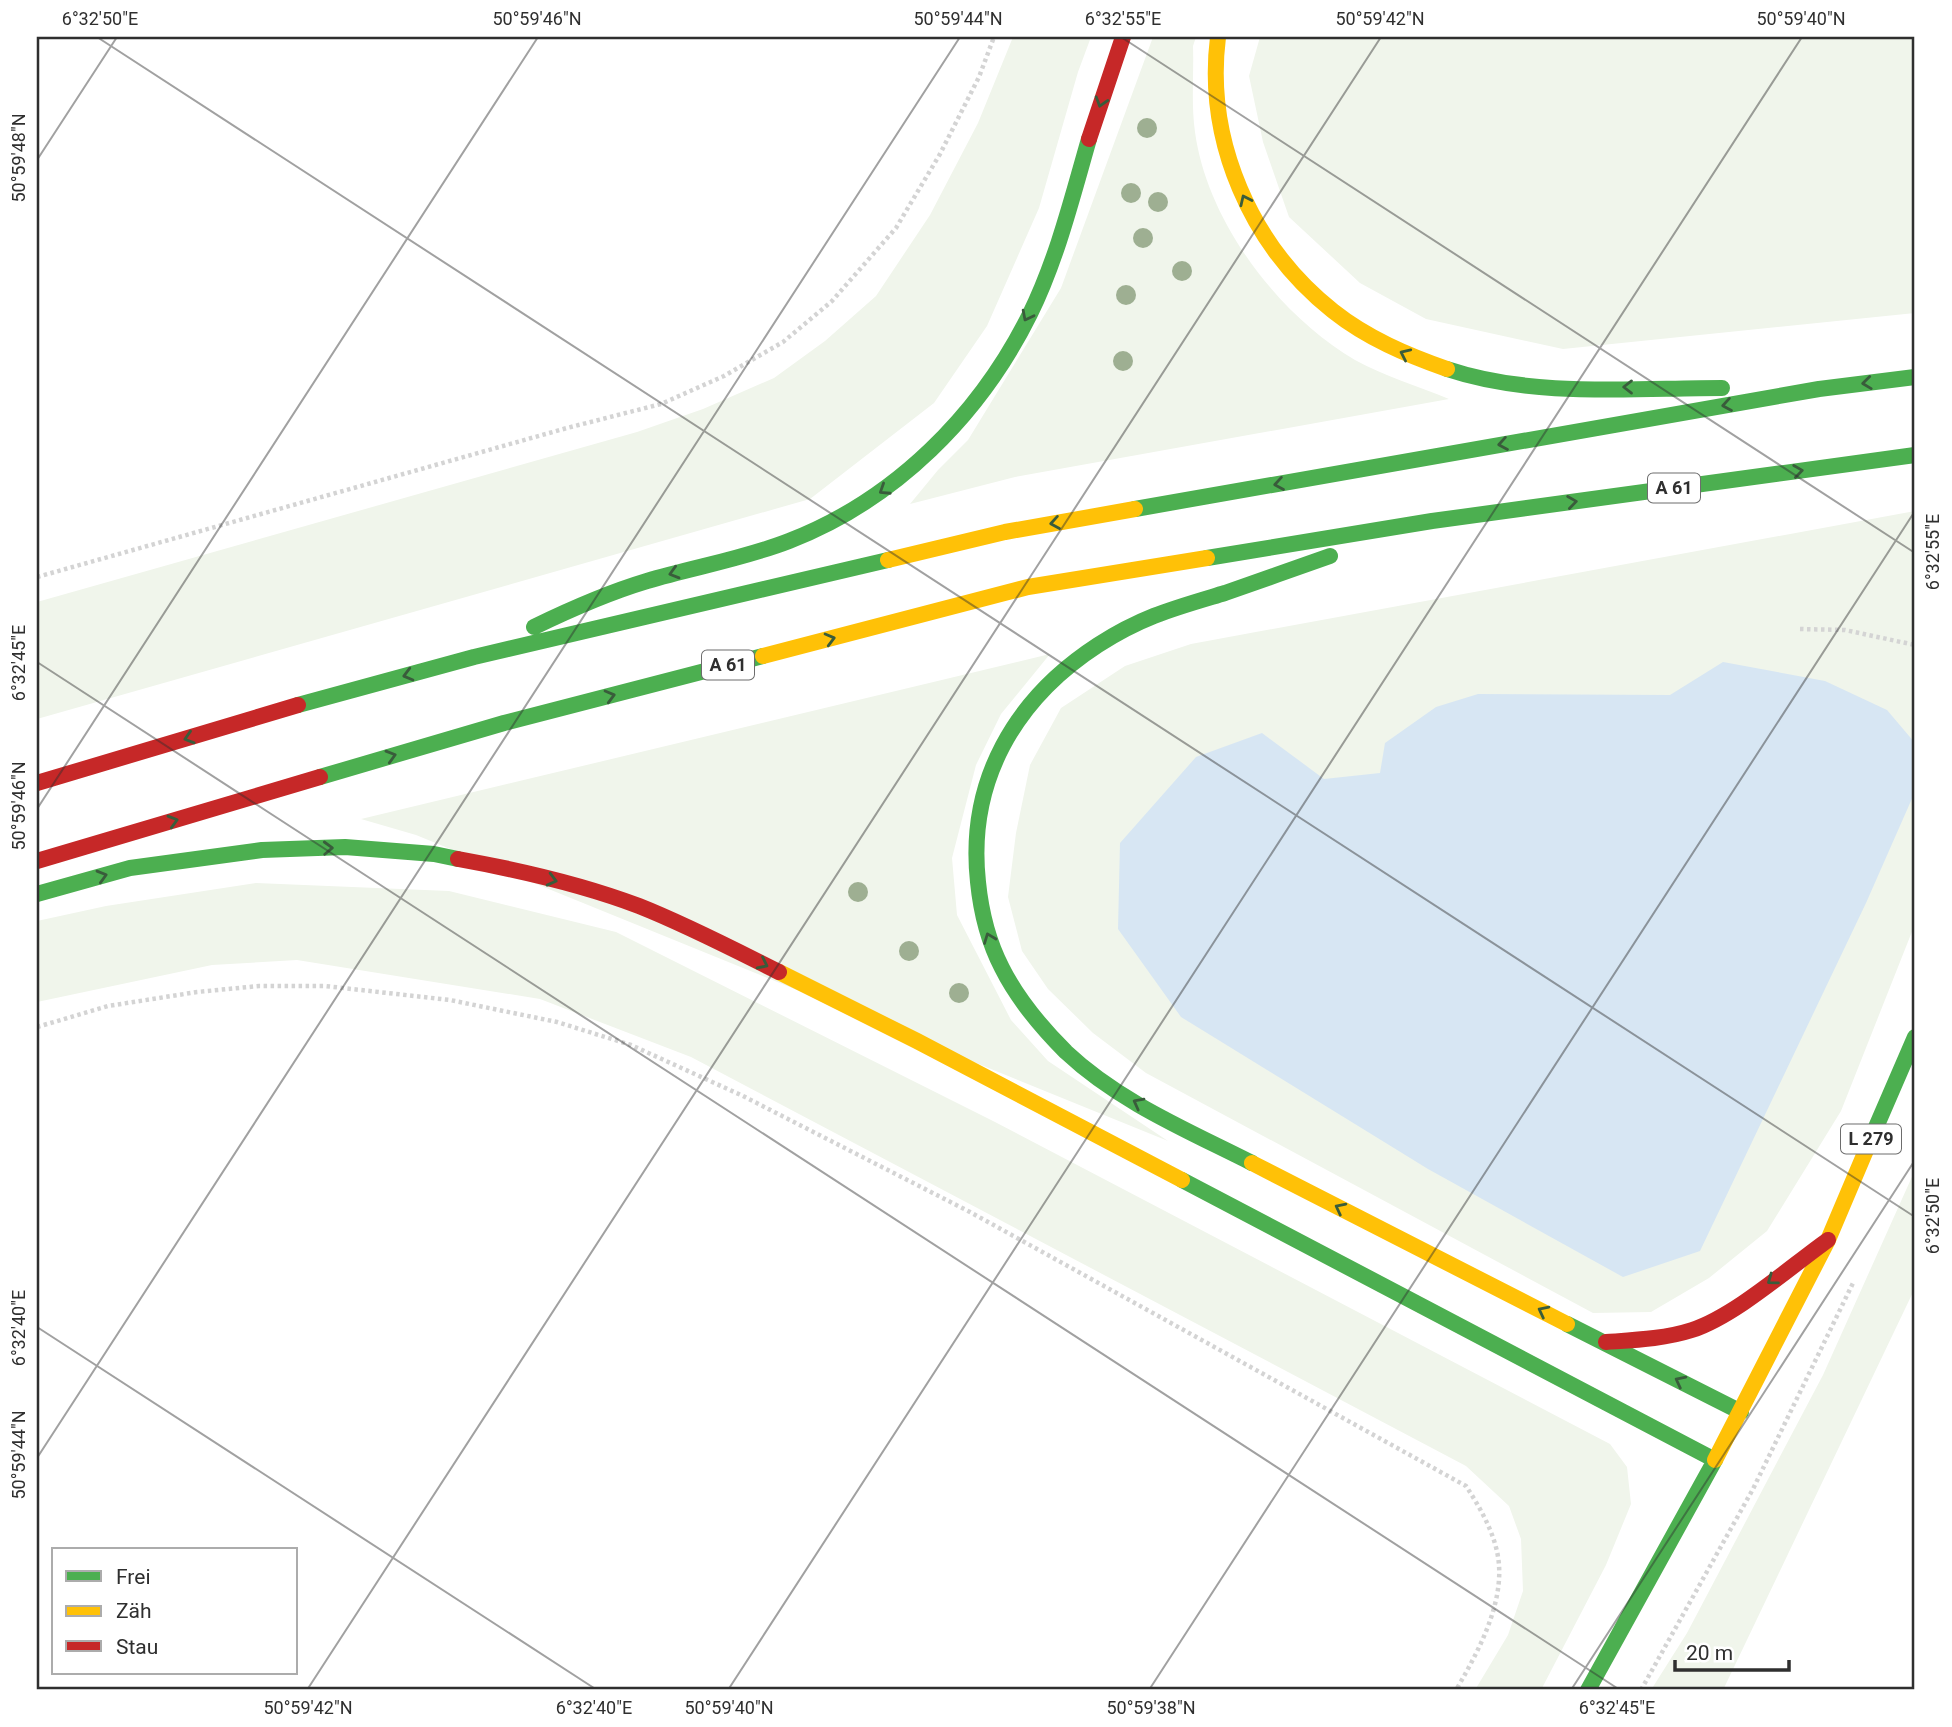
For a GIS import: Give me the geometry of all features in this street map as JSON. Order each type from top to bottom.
[{"type":"main road","points":[[474,657],[604,595],[790,541],[838,518],[891,486],[931,452],[966,414],[999,366],[1027,318],[1048,271],[1123,37]]},
{"type":"main road","points":[[1218,37],[1216,97],[1223,137],[1234,178],[1257,227],[1290,272],[1325,306],[1369,338],[1421,362],[1486,379],[1550,387],[1819,389]]},
{"type":"main road","points":[[37,783],[289,708],[474,657],[1006,532],[1819,389],[1915,377]]},
{"type":"main road","name":"A 61","points":[[37,861],[504,723],[1028,587],[1432,521],[1915,455]]},
{"type":"main road","points":[[1432,521],[1222,593],[1173,607],[1127,626],[1069,664],[1032,698],[1003,739],[986,782],[976,828],[976,877],[982,919],[997,960],[1018,999],[1046,1033],[1121,1094],[1293,1185],[1741,1412]]},
{"type":"main road","points":[[37,894],[130,868],[262,850],[345,847],[434,854],[461,859],[572,885],[638,906],[702,934],[917,1041],[1715,1461]]},
{"type":"main road","name":"L 279","points":[[1588,1690],[1715,1461],[1828,1240],[1915,1037]]},
{"type":"main road","points":[[1604,1342],[1655,1339],[1694,1329],[1731,1310],[1828,1240]]},
{"type":"path","points":[[37,577],[553,431],[662,404],[724,376],[783,342],[832,302],[896,228],[940,153],[979,77],[994,37]]},
{"type":"path","points":[[1800,629],[1845,630],[1915,645]]},
{"type":"path","points":[[37,1027],[108,1006],[197,992],[259,986],[325,986],[450,1000],[557,1022],[631,1045],[743,1096],[970,1212],[1466,1486],[1482,1511],[1493,1540],[1499,1564],[1499,1584],[1492,1618],[1456,1690]]},
{"type":"path","points":[[1640,1690],[1753,1489],[1856,1278]]},
{"type":"shaded area","points":[[1013,37],[1091,37],[1078,72],[1039,208],[987,326],[934,403],[810,499],[37,719],[37,602],[637,432],[703,409],[774,378],[825,341],[876,296],[930,215],[978,123]]},
{"type":"shaded area","points":[[1153,37],[1196,37],[1193,46],[1193,111],[1202,166],[1214,199],[1231,231],[1274,292],[1299,318],[1355,360],[1449,399],[1015,477],[910,504],[968,440],[1061,288]]},
{"type":"shaded area","points":[[1260,37],[1915,37],[1915,313],[1563,349],[1426,319],[1360,283],[1289,217],[1263,142],[1249,76]]},
{"type":"shaded area","points":[[1915,511],[1915,924],[1841,1111],[1767,1231],[1709,1278],[1651,1312],[1593,1313],[1146,1073],[1093,1033],[1048,989],[1022,951],[1008,897],[1016,833],[1030,765],[1061,708],[1125,666],[1191,644]]},
{"type":"shaded area","points":[[1050,654],[1001,714],[976,765],[952,858],[957,915],[1011,1020],[1048,1061],[1168,1141],[416,835],[361,819]]},
{"type":"shaded area","points":[[256,883],[449,891],[616,932],[995,1122],[1610,1444],[1627,1467],[1631,1504],[1606,1565],[1541,1690],[1475,1690],[1508,1635],[1523,1591],[1521,1539],[1509,1506],[1466,1466],[691,1057],[540,999],[297,960],[212,965],[37,1002],[37,921],[106,906]]},
{"type":"shaded area","points":[[1915,1170],[1915,1288],[1723,1690],[1651,1690],[1687,1633],[1823,1375]]},
{"type":"water","points":[[1723,662],[1825,681],[1887,710],[1915,743],[1914,794],[1866,903],[1700,1251],[1623,1277],[1428,1169],[1181,1017],[1118,929],[1120,843],[1196,757],[1262,733],[1324,779],[1380,773],[1385,743],[1436,707],[1478,694],[1670,695]]},
{"type":"traffic: fast","points":[[534,627],[632,586],[789,541],[828,524],[899,478],[960,419],[1010,351],[1040,293],[1056,250],[1089,139]]},
{"type":"traffic: fast","points":[[1447,369],[1480,378],[1549,388],[1722,388]]},
{"type":"traffic: fast","points":[[1135,509],[1819,389],[1915,377]]},
{"type":"traffic: fast","points":[[1207,558],[1432,521],[1915,455]]},
{"type":"traffic: fast","points":[[1252,1163],[1155,1114],[1109,1086],[1066,1052],[1031,1013],[1002,968],[986,926],[978,882],[980,810],[989,777],[1003,746],[1021,717],[1043,691],[1098,645],[1160,614],[1330,556]]},
{"type":"traffic: fast","points":[[298,705],[474,657],[888,560]]},
{"type":"traffic: fast","points":[[320,777],[504,723],[763,656]]},
{"type":"traffic: fast","points":[[37,894],[130,868],[262,850],[345,847],[434,854],[458,859]]},
{"type":"traffic: fast","points":[[1867,1148],[1915,1037]]},
{"type":"traffic: fast","points":[[1182,1180],[1715,1460]]},
{"type":"traffic: fast","points":[[1567,1324],[1741,1412]]},
{"type":"traffic: fast","points":[[1588,1690],[1715,1460]]},
{"type":"traffic: slow","points":[[1218,37],[1216,76],[1219,115],[1227,152],[1240,189],[1257,223],[1279,255],[1304,285],[1346,321],[1388,345],[1447,369]]},
{"type":"traffic: slow","points":[[888,560],[1005,532],[1135,509]]},
{"type":"traffic: slow","points":[[763,656],[1028,587],[1207,558]]},
{"type":"traffic: slow","points":[[779,972],[1182,1180]]},
{"type":"traffic: slow","points":[[1715,1460],[1828,1240],[1867,1148]]},
{"type":"traffic: slow","points":[[1252,1163],[1567,1324]]},
{"type":"traffic: jam","points":[[1089,139],[1123,37]]},
{"type":"traffic: jam","points":[[37,783],[298,705]]},
{"type":"traffic: jam","points":[[37,861],[320,777]]},
{"type":"traffic: jam","points":[[458,859],[550,878],[617,898],[675,921],[779,972]]},
{"type":"traffic: jam","points":[[1606,1342],[1671,1335],[1709,1323],[1762,1290],[1828,1240]]}]
